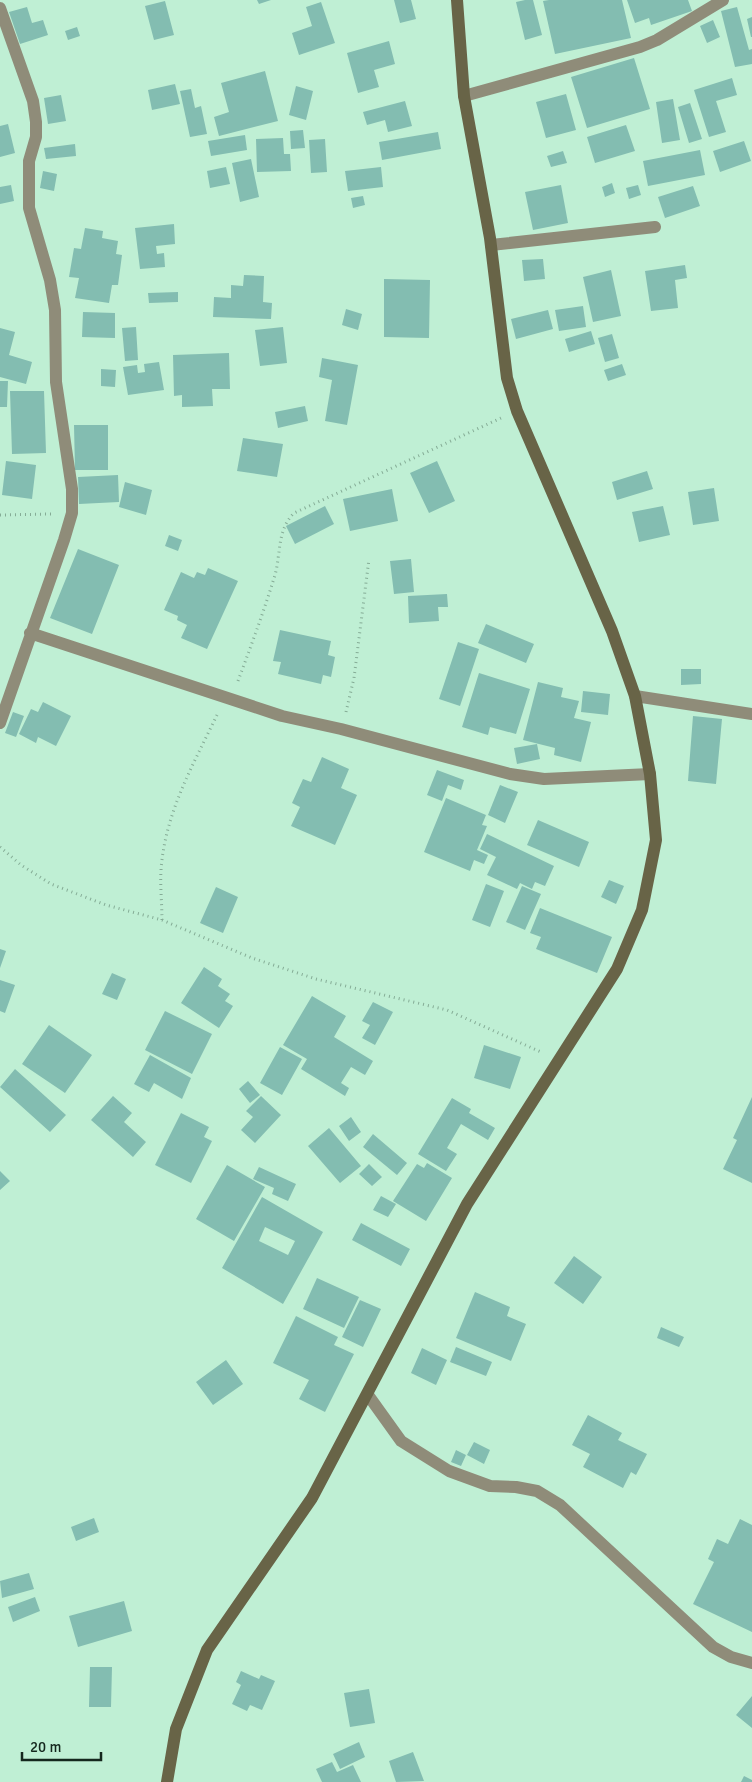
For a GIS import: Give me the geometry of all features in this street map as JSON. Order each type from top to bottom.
[{"type":"street","points":[[167,1782],[176,1729],[206,1650],[312,1498],[467,1204],[560,1061],[616,969],[642,910],[656,840],[650,774],[636,696],[612,631],[517,411],[507,378],[491,245],[464,96],[457,0]]},
{"type":"street","points":[[464,96],[640,47],[657,40],[722,0]]},
{"type":"street","points":[[0,8],[35,112],[36,137],[29,161],[28,176],[29,208],[50,280],[55,310],[56,382],[72,489],[72,513],[0,723]]},
{"type":"street","points":[[491,245],[655,227]]},
{"type":"street","points":[[30,633],[282,716],[341,729],[510,774],[544,779],[650,774]]},
{"type":"street","points":[[636,696],[752,714]]},
{"type":"street","points":[[368,1394],[402,1442],[449,1471],[490,1486],[516,1487],[537,1491],[560,1505],[714,1647],[731,1657],[752,1663]]},
{"type":"path","points":[[162,920],[161,870],[166,833],[175,802],[228,699],[276,572],[283,529],[294,513],[517,411]]},
{"type":"path","points":[[0,515],[72,513]]},
{"type":"path","points":[[341,729],[354,678],[369,558]]},
{"type":"path","points":[[0,847],[21,865],[52,884],[106,905],[162,920],[252,958],[316,979],[447,1010],[560,1061]]},
{"type":"building","points":[[257,0],[271,0],[259,4]]},
{"type":"building","points":[[394,0],[411,0],[416,19],[400,23]]},
{"type":"building","points":[[533,0],[542,35],[525,40],[516,2]]},
{"type":"building","points":[[622,0],[631,38],[555,54],[543,1]]},
{"type":"building","points":[[627,0],[688,0],[692,11],[651,25],[649,18],[635,23]]},
{"type":"building","points":[[165,1],[174,35],[154,40],[145,6]]},
{"type":"building","points":[[321,2],[335,43],[299,55],[292,33],[312,26],[306,7]]},
{"type":"building","points":[[27,7],[32,23],[43,20],[48,35],[20,44],[9,12]]},
{"type":"building","points":[[737,7],[749,50],[752,49],[752,64],[735,67],[721,11]]},
{"type":"building","points":[[752,17],[752,37],[751,37],[747,19]]},
{"type":"building","points":[[713,20],[720,37],[707,43],[700,26]]},
{"type":"building","points":[[77,27],[80,36],[68,40],[65,31]]},
{"type":"building","points":[[389,41],[395,64],[374,70],[379,87],[358,93],[347,53]]},
{"type":"building","points":[[634,58],[650,109],[587,128],[571,77]]},
{"type":"building","points":[[265,71],[278,121],[219,136],[214,117],[229,112],[221,83]]},
{"type":"building","points":[[732,78],[737,95],[716,101],[726,132],[709,137],[694,90]]},
{"type":"building","points":[[175,84],[180,104],[152,110],[148,90]]},
{"type":"building","points":[[296,86],[313,91],[306,120],[289,115]]},
{"type":"building","points":[[191,89],[195,108],[201,106],[207,134],[190,137],[180,91]]},
{"type":"building","points":[[566,94],[576,130],[546,138],[536,102]]},
{"type":"building","points":[[61,95],[66,121],[48,124],[44,98]]},
{"type":"building","points":[[673,99],[680,140],[662,143],[656,102]]},
{"type":"building","points":[[405,101],[412,126],[388,132],[385,120],[367,125],[363,112]]},
{"type":"building","points":[[690,103],[702,139],[689,143],[678,107]]},
{"type":"building","points":[[8,124],[15,153],[0,157],[0,126]]},
{"type":"building","points":[[626,125],[635,151],[595,163],[587,137]]},
{"type":"building","points":[[303,130],[305,148],[291,149],[290,131]]},
{"type":"building","points":[[438,132],[441,149],[382,160],[379,142]]},
{"type":"building","points":[[245,135],[247,150],[211,156],[208,141]]},
{"type":"building","points":[[283,138],[284,154],[290,154],[291,171],[257,172],[256,139]]},
{"type":"building","points":[[325,139],[327,172],[311,173],[309,140]]},
{"type":"building","points":[[744,141],[751,161],[720,172],[713,151]]},
{"type":"building","points":[[75,144],[76,156],[46,159],[44,148]]},
{"type":"building","points":[[700,150],[705,175],[648,186],[643,161]]},
{"type":"building","points":[[563,151],[567,163],[551,167],[547,156]]},
{"type":"building","points":[[251,159],[259,197],[240,202],[232,163]]},
{"type":"building","points":[[226,167],[230,184],[210,188],[207,171]]},
{"type":"building","points":[[381,167],[383,187],[348,191],[345,171]]},
{"type":"building","points":[[43,171],[57,174],[54,191],[40,188]]},
{"type":"building","points":[[612,183],[615,193],[605,197],[602,187]]},
{"type":"building","points":[[11,185],[14,201],[0,204],[0,187]]},
{"type":"building","points":[[561,185],[568,223],[533,230],[525,192]]},
{"type":"building","points":[[638,185],[641,195],[629,199],[626,188]]},
{"type":"building","points":[[693,186],[700,206],[665,218],[658,197]]},
{"type":"building","points":[[363,196],[365,205],[353,208],[351,198]]},
{"type":"building","points":[[174,224],[175,244],[156,246],[157,254],[164,253],[165,267],[140,269],[135,228]]},
{"type":"building","points":[[85,228],[103,231],[102,238],[118,241],[116,254],[122,255],[118,285],[112,285],[109,303],[75,298],[79,278],[69,277],[74,248],[81,249]]},
{"type":"building","points":[[543,259],[545,279],[524,281],[522,260]]},
{"type":"building","points":[[685,265],[687,278],[675,280],[678,308],[651,311],[645,271]]},
{"type":"building","points":[[611,270],[621,316],[593,322],[583,277]]},
{"type":"building","points":[[244,275],[264,276],[263,302],[272,303],[271,319],[213,317],[214,297],[231,298],[231,285],[243,286]]},
{"type":"building","points":[[384,279],[430,280],[429,338],[384,337]]},
{"type":"building","points":[[178,292],[178,302],[149,303],[148,293]]},
{"type":"building","points":[[583,306],[586,327],[559,331],[555,310]]},
{"type":"building","points":[[346,309],[362,314],[358,330],[342,325]]},
{"type":"building","points":[[548,310],[553,329],[516,339],[511,319]]},
{"type":"building","points":[[83,312],[115,313],[115,338],[82,337]]},
{"type":"building","points":[[136,327],[138,360],[125,361],[122,328]]},
{"type":"building","points":[[283,327],[287,363],[260,366],[255,330]]},
{"type":"building","points":[[0,328],[15,332],[9,355],[32,362],[26,384],[0,377]]},
{"type":"building","points":[[591,331],[595,344],[569,352],[565,339]]},
{"type":"building","points":[[612,334],[619,358],[605,362],[598,338]]},
{"type":"building","points":[[229,353],[230,389],[212,389],[213,406],[182,407],[182,395],[174,396],[173,355]]},
{"type":"building","points":[[322,358],[358,365],[347,425],[325,421],[332,380],[319,377]]},
{"type":"building","points":[[159,362],[164,390],[128,395],[123,367],[137,365],[138,373],[145,372],[144,364]]},
{"type":"building","points":[[622,364],[626,375],[608,381],[604,370]]},
{"type":"building","points":[[101,369],[116,370],[115,387],[101,386]]},
{"type":"building","points":[[0,381],[8,381],[7,407],[0,407]]},
{"type":"building","points":[[10,391],[44,391],[46,453],[12,454]]},
{"type":"building","points":[[305,406],[308,421],[278,428],[275,412]]},
{"type":"building","points":[[74,425],[108,425],[108,470],[75,470]]},
{"type":"building","points":[[243,438],[283,444],[277,477],[237,471]]},
{"type":"building","points":[[6,461],[36,465],[32,499],[2,495]]},
{"type":"building","points":[[437,461],[455,501],[429,513],[410,473]]},
{"type":"building","points":[[647,471],[653,489],[617,500],[612,482]]},
{"type":"building","points":[[118,475],[119,502],[79,504],[78,477]]},
{"type":"building","points":[[125,482],[152,490],[146,515],[119,507]]},
{"type":"building","points":[[714,488],[719,521],[693,525],[688,492]]},
{"type":"building","points":[[392,489],[398,521],[350,531],[343,499]]},
{"type":"building","points":[[325,506],[334,524],[295,544],[286,526]]},
{"type":"building","points":[[663,506],[670,535],[639,542],[632,512]]},
{"type":"building","points":[[169,535],[182,540],[178,551],[165,546]]},
{"type":"building","points":[[78,549],[119,565],[92,634],[50,618]]},
{"type":"building","points":[[411,559],[414,592],[394,594],[390,561]]},
{"type":"building","points":[[208,568],[238,581],[207,649],[181,638],[187,625],[177,620],[178,616],[164,610],[181,572],[194,578],[197,572],[205,575]]},
{"type":"building","points":[[447,594],[448,607],[438,607],[439,621],[409,623],[408,596]]},
{"type":"building","points":[[486,624],[534,644],[526,663],[478,643]]},
{"type":"building","points":[[280,630],[331,641],[328,655],[335,657],[331,677],[323,675],[321,684],[278,674],[281,662],[273,661]]},
{"type":"building","points":[[458,642],[479,649],[460,706],[439,699]]},
{"type":"building","points":[[681,669],[701,669],[701,684],[681,685]]},
{"type":"building","points":[[479,673],[530,689],[516,734],[490,727],[488,735],[462,727]]},
{"type":"building","points":[[538,682],[563,688],[561,697],[579,701],[574,718],[591,722],[581,762],[554,755],[555,748],[523,740]]},
{"type":"building","points":[[583,691],[610,694],[608,715],[581,712]]},
{"type":"building","points":[[43,702],[71,716],[56,746],[38,737],[36,743],[19,734],[31,709],[38,712]]},
{"type":"building","points":[[13,712],[24,716],[16,737],[5,733]]},
{"type":"building","points":[[693,716],[722,719],[716,784],[688,781]]},
{"type":"building","points":[[537,744],[540,759],[517,764],[514,748]]},
{"type":"building","points":[[322,757],[349,769],[341,788],[357,795],[335,845],[291,826],[300,807],[292,803],[303,779],[311,782]]},
{"type":"building","points":[[437,770],[464,780],[461,790],[448,785],[442,801],[427,795]]},
{"type":"building","points":[[500,785],[518,792],[505,823],[488,815]]},
{"type":"building","points":[[446,798],[486,815],[482,825],[487,826],[477,850],[488,855],[484,864],[474,860],[470,871],[424,852]]},
{"type":"building","points":[[538,820],[589,842],[579,867],[527,845]]},
{"type":"building","points":[[487,834],[554,866],[545,886],[535,882],[532,889],[520,883],[517,889],[487,875],[496,857],[480,849]]},
{"type":"building","points":[[609,880],[624,886],[616,904],[601,897]]},
{"type":"building","points":[[486,884],[504,891],[490,927],[472,920]]},
{"type":"building","points":[[522,886],[541,894],[525,930],[506,922]]},
{"type":"building","points":[[216,887],[238,897],[223,933],[200,923]]},
{"type":"building","points":[[540,908],[612,937],[597,973],[536,949],[541,937],[530,933]]},
{"type":"building","points":[[0,949],[6,951],[0,968]]},
{"type":"building","points":[[204,967],[222,979],[218,986],[230,994],[225,1001],[233,1006],[219,1028],[181,1003]]},
{"type":"building","points":[[112,973],[126,979],[117,1000],[102,994]]},
{"type":"building","points":[[0,980],[15,985],[5,1013],[0,1011]]},
{"type":"building","points":[[312,996],[346,1016],[334,1037],[373,1061],[365,1075],[351,1067],[341,1083],[349,1088],[345,1096],[301,1069],[307,1059],[283,1045]]},
{"type":"building","points":[[373,1002],[393,1012],[375,1045],[362,1038],[370,1025],[362,1021]]},
{"type":"building","points":[[165,1011],[212,1034],[192,1074],[145,1050]]},
{"type":"building","points":[[49,1025],[92,1055],[65,1093],[22,1064]]},
{"type":"building","points":[[484,1045],[521,1057],[510,1089],[474,1078]]},
{"type":"building","points":[[280,1047],[302,1059],[282,1095],[260,1083]]},
{"type":"building","points":[[150,1055],[191,1078],[182,1099],[154,1083],[149,1092],[134,1084]]},
{"type":"building","points":[[15,1069],[66,1115],[50,1132],[0,1087]]},
{"type":"building","points":[[248,1081],[260,1095],[250,1103],[239,1089]]},
{"type":"building","points":[[113,1096],[132,1113],[124,1122],[146,1142],[133,1157],[91,1120]]},
{"type":"building","points":[[261,1096],[281,1115],[255,1143],[241,1130],[253,1117],[246,1111]]},
{"type":"building","points":[[752,1097],[752,1183],[723,1169],[737,1140],[733,1138]]},
{"type":"building","points":[[452,1098],[471,1109],[469,1113],[495,1128],[488,1140],[461,1124],[447,1148],[457,1154],[446,1171],[418,1154]]},
{"type":"building","points":[[181,1113],[209,1127],[204,1137],[212,1141],[191,1183],[155,1165]]},
{"type":"building","points":[[351,1117],[361,1132],[349,1141],[339,1126]]},
{"type":"building","points":[[329,1128],[361,1166],[340,1183],[308,1146]]},
{"type":"building","points":[[373,1134],[407,1163],[397,1175],[363,1147]]},
{"type":"building","points":[[427,1163],[452,1178],[426,1221],[393,1201],[417,1164],[424,1168]]},
{"type":"building","points":[[369,1164],[382,1177],[372,1186],[359,1174]]},
{"type":"building","points":[[227,1165],[265,1187],[234,1241],[196,1219]]},
{"type":"building","points":[[259,1167],[296,1184],[288,1201],[272,1194],[274,1188],[253,1179]]},
{"type":"building","points":[[0,1171],[10,1181],[0,1190]]},
{"type":"building","points":[[381,1196],[396,1204],[388,1217],[373,1210]]},
{"type":"building","points":[[262,1197],[323,1232],[283,1304],[222,1268]],"holes":[[[265,1227],[295,1241],[288,1255],[259,1241]]]},
{"type":"building","points":[[361,1223],[410,1249],[401,1266],[352,1240]]},
{"type":"building","points":[[574,1256],[602,1277],[583,1304],[554,1283]]},
{"type":"building","points":[[317,1278],[359,1297],[344,1328],[303,1309]]},
{"type":"building","points":[[475,1292],[510,1307],[507,1316],[526,1324],[511,1361],[456,1338]]},
{"type":"building","points":[[360,1300],[381,1309],[363,1347],[342,1337]]},
{"type":"building","points":[[296,1316],[338,1337],[334,1345],[354,1354],[325,1412],[299,1399],[309,1380],[273,1363]]},
{"type":"building","points":[[661,1327],[684,1337],[679,1347],[657,1338]]},
{"type":"building","points":[[456,1347],[492,1362],[486,1376],[450,1362]]},
{"type":"building","points":[[422,1348],[447,1360],[436,1385],[411,1373]]},
{"type":"building","points":[[226,1360],[243,1384],[213,1405],[196,1382]]},
{"type":"building","points":[[588,1415],[622,1433],[618,1440],[647,1454],[636,1475],[631,1472],[623,1488],[583,1467],[590,1454],[572,1445]]},
{"type":"building","points":[[474,1442],[490,1450],[484,1464],[467,1455]]},
{"type":"building","points":[[456,1450],[466,1455],[461,1466],[451,1462]]},
{"type":"building","points":[[94,1518],[99,1532],[76,1541],[71,1527]]},
{"type":"building","points":[[740,1519],[752,1525],[752,1632],[693,1604],[714,1562],[708,1559],[717,1539],[728,1544]]},
{"type":"building","points":[[29,1573],[34,1589],[2,1598],[0,1581]]},
{"type":"building","points":[[35,1597],[40,1611],[13,1622],[8,1607]]},
{"type":"building","points":[[124,1601],[132,1631],[78,1647],[69,1616]]},
{"type":"building","points":[[90,1667],[112,1667],[111,1707],[89,1707]]},
{"type":"building","points":[[241,1671],[259,1679],[261,1675],[275,1681],[262,1710],[250,1705],[247,1711],[232,1704],[241,1685],[236,1682]]},
{"type":"building","points":[[369,1689],[375,1723],[350,1727],[344,1693]]},
{"type":"building","points":[[752,1696],[752,1728],[736,1715]]},
{"type":"building","points":[[359,1742],[365,1757],[340,1769],[333,1754]]},
{"type":"building","points":[[413,1752],[424,1781],[396,1782],[389,1761]]},
{"type":"building","points":[[332,1762],[337,1772],[353,1765],[361,1782],[322,1782],[316,1769]]},
{"type":"building","points":[[744,1776],[752,1780],[752,1782],[741,1782]]}]
